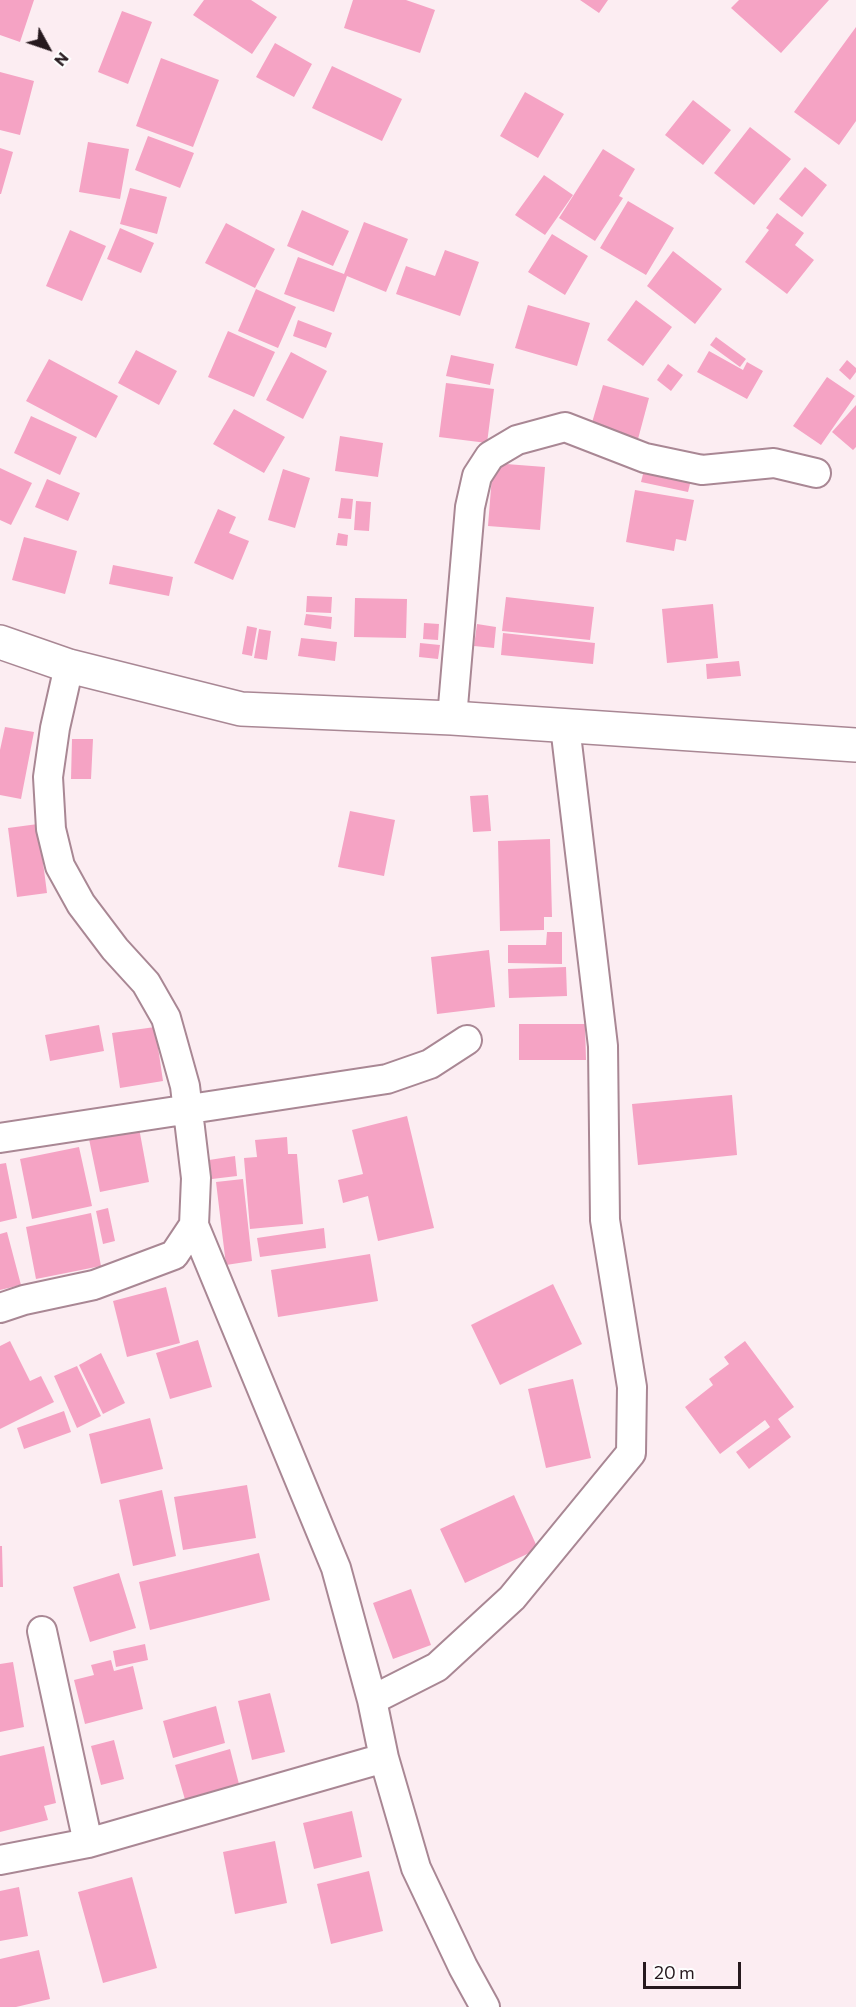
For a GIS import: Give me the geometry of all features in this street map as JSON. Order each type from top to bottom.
[{"type":"main road","points":[[0,642],[69,666],[241,709],[452,718],[856,745]]},
{"type":"street","points":[[452,718],[470,507],[477,476],[490,456],[516,440],[565,427],[645,458],[702,470],[774,462],[816,473]]},
{"type":"street","points":[[69,666],[55,728],[48,777],[51,829],[60,866],[81,904],[115,949],[146,983],[166,1018],[185,1086],[195,1178],[194,1225],[336,1568],[372,1700],[384,1758],[416,1868],[463,1967],[485,2007]]},
{"type":"street","points":[[372,1700],[437,1667],[512,1598],[632,1453],[632,1387],[605,1220],[603,1046],[565,726]]},
{"type":"street","points":[[0,1138],[387,1079],[430,1064],[467,1040]]},
{"type":"street","points":[[0,1308],[24,1300],[94,1285],[174,1254],[194,1225]]},
{"type":"street","points":[[42,1631],[88,1843]]},
{"type":"street","points":[[0,1860],[88,1843],[384,1758]]},
{"type":"building","points":[[0,0],[34,0],[20,42],[0,35]]},
{"type":"building","points":[[204,0],[251,0],[277,17],[252,54],[193,15]]},
{"type":"building","points":[[353,0],[406,0],[435,10],[420,53],[344,28]]},
{"type":"building","points":[[580,0],[608,0],[599,13]]},
{"type":"building","points":[[739,0],[829,0],[781,53],[731,8]]},
{"type":"building","points":[[122,11],[152,22],[128,84],[98,72]]},
{"type":"building","points":[[856,27],[856,121],[839,145],[794,112]]},
{"type":"building","points":[[275,43],[312,64],[294,97],[256,77]]},
{"type":"building","points":[[161,58],[219,80],[193,147],[136,126]]},
{"type":"building","points":[[332,66],[402,99],[382,141],[312,108]]},
{"type":"building","points":[[0,72],[34,81],[20,135],[0,130]]},
{"type":"building","points":[[525,92],[564,114],[538,158],[500,136]]},
{"type":"building","points":[[693,100],[731,130],[703,165],[665,135]]},
{"type":"building","points":[[750,127],[791,159],[754,205],[714,173]]},
{"type":"building","points":[[148,136],[194,153],[180,188],[135,170]]},
{"type":"building","points":[[88,142],[129,149],[120,199],[79,192]]},
{"type":"building","points":[[0,148],[13,152],[1,194],[0,194]]},
{"type":"building","points":[[603,149],[635,169],[619,196],[623,198],[595,241],[559,218]]},
{"type":"building","points":[[805,167],[827,185],[802,217],[779,199]]},
{"type":"building","points":[[544,175],[573,195],[545,235],[515,215]]},
{"type":"building","points":[[130,188],[167,197],[157,234],[120,224]]},
{"type":"building","points":[[628,201],[674,228],[646,275],[600,248]]},
{"type":"building","points":[[302,210],[349,231],[333,266],[287,246]]},
{"type":"building","points":[[777,213],[804,233],[795,245],[814,260],[787,294],[745,262],[769,230],[766,228]]},
{"type":"building","points":[[364,222],[408,239],[386,292],[347,276],[334,312],[284,294],[298,257],[344,274]]},
{"type":"building","points":[[226,223],[275,249],[255,288],[205,263]]},
{"type":"building","points":[[120,228],[154,243],[141,273],[107,259]]},
{"type":"building","points":[[70,230],[106,246],[82,301],[46,286]]},
{"type":"building","points":[[552,234],[588,256],[565,295],[528,272]]},
{"type":"building","points":[[445,250],[479,262],[460,316],[396,294],[406,266],[435,276]]},
{"type":"building","points":[[673,251],[722,289],[695,324],[647,286]]},
{"type":"building","points":[[256,289],[296,307],[278,348],[238,331]]},
{"type":"building","points":[[636,300],[672,327],[643,366],[607,340]]},
{"type":"building","points":[[528,305],[590,323],[577,366],[515,348]]},
{"type":"building","points":[[298,320],[332,333],[326,348],[293,336]]},
{"type":"building","points":[[228,331],[275,352],[254,397],[208,377]]},
{"type":"building","points":[[716,337],[746,359],[740,367],[710,345]]},
{"type":"building","points":[[136,350],[177,371],[159,405],[118,383]]},
{"type":"building","points":[[709,351],[743,370],[747,362],[763,371],[747,399],[697,372]]},
{"type":"building","points":[[291,352],[327,371],[303,419],[266,400]]},
{"type":"building","points":[[451,355],[494,364],[490,385],[446,376]]},
{"type":"building","points":[[49,359],[118,396],[96,438],[26,401]]},
{"type":"building","points":[[847,360],[856,368],[850,380],[839,370]]},
{"type":"building","points":[[668,364],[683,375],[671,391],[657,380]]},
{"type":"building","points":[[827,377],[855,396],[821,445],[793,426]]},
{"type":"building","points":[[446,383],[494,389],[487,443],[439,437]]},
{"type":"building","points":[[603,385],[649,398],[638,439],[591,426]]},
{"type":"building","points":[[856,405],[856,447],[853,450],[832,432]]},
{"type":"building","points":[[234,409],[285,437],[264,473],[213,444]]},
{"type":"building","points":[[31,416],[77,437],[60,475],[14,453]]},
{"type":"building","points":[[340,436],[383,443],[378,477],[335,471]]},
{"type":"building","points":[[493,463],[545,467],[540,530],[488,526]]},
{"type":"building","points":[[645,466],[692,476],[688,492],[641,482]]},
{"type":"building","points":[[0,468],[32,483],[11,525],[0,520]]},
{"type":"building","points":[[283,469],[310,478],[295,528],[268,520]]},
{"type":"building","points":[[47,479],[80,493],[68,521],[35,507]]},
{"type":"building","points":[[635,490],[694,500],[686,541],[676,539],[674,551],[626,542]]},
{"type":"building","points":[[341,498],[353,499],[351,519],[338,518]]},
{"type":"building","points":[[356,501],[371,502],[369,531],[354,530]]},
{"type":"building","points":[[218,509],[236,517],[229,533],[249,541],[233,580],[194,563]]},
{"type":"building","points":[[338,533],[348,535],[347,546],[336,545]]},
{"type":"building","points":[[24,537],[77,551],[65,594],[12,580]]},
{"type":"building","points":[[113,565],[173,577],[169,596],[109,584]]},
{"type":"building","points":[[307,596],[332,597],[331,613],[306,612]]},
{"type":"building","points":[[506,597],[594,607],[590,640],[502,631]]},
{"type":"building","points":[[355,598],[407,599],[406,638],[354,637]]},
{"type":"building","points":[[713,604],[718,658],[667,663],[662,609]]},
{"type":"building","points":[[306,614],[332,617],[331,629],[304,625]]},
{"type":"building","points":[[424,623],[439,624],[438,640],[423,639]]},
{"type":"building","points":[[477,624],[496,627],[494,648],[474,646]]},
{"type":"building","points":[[247,626],[257,628],[252,656],[242,654]]},
{"type":"building","points":[[259,629],[271,631],[267,660],[254,658]]},
{"type":"building","points":[[503,633],[595,643],[593,664],[501,655]]},
{"type":"building","points":[[301,638],[337,642],[335,661],[298,656]]},
{"type":"building","points":[[420,643],[440,645],[438,659],[419,657]]},
{"type":"building","points":[[739,661],[741,676],[707,679],[706,664]]},
{"type":"building","points":[[5,727],[34,732],[21,799],[0,795],[0,750]]},
{"type":"building","points":[[72,739],[93,739],[91,779],[71,779]]},
{"type":"building","points":[[488,795],[491,831],[473,832],[470,796]]},
{"type":"building","points":[[350,811],[395,820],[384,876],[338,867]]},
{"type":"building","points":[[38,824],[47,893],[17,897],[8,828]]},
{"type":"building","points":[[550,839],[552,917],[544,917],[544,930],[500,931],[498,841]]},
{"type":"building","points":[[547,932],[562,932],[562,964],[508,963],[508,945],[546,945]]},
{"type":"building","points":[[489,950],[495,1007],[437,1014],[431,957]]},
{"type":"building","points":[[566,967],[567,996],[509,998],[508,969]]},
{"type":"building","points":[[519,1024],[585,1024],[586,1060],[519,1060]]},
{"type":"building","points":[[99,1025],[104,1051],[50,1061],[45,1035]]},
{"type":"building","points":[[155,1027],[163,1081],[120,1088],[112,1033]]},
{"type":"building","points":[[732,1095],[737,1155],[638,1165],[632,1104]]},
{"type":"building","points":[[407,1116],[434,1228],[378,1241],[368,1196],[343,1203],[338,1180],[363,1174],[352,1130]]},
{"type":"building","points":[[139,1128],[149,1182],[100,1192],[89,1139]]},
{"type":"building","points":[[287,1137],[288,1154],[297,1154],[303,1224],[250,1229],[244,1158],[257,1157],[255,1140]]},
{"type":"building","points":[[79,1147],[92,1206],[32,1219],[20,1159]]},
{"type":"building","points":[[235,1156],[237,1176],[212,1179],[209,1160]]},
{"type":"building","points":[[6,1163],[17,1218],[0,1222],[0,1164]]},
{"type":"building","points":[[243,1179],[252,1261],[226,1265],[216,1182]]},
{"type":"building","points":[[108,1208],[115,1241],[103,1244],[96,1211]]},
{"type":"building","points":[[91,1213],[101,1266],[36,1279],[26,1227]]},
{"type":"building","points":[[324,1228],[326,1248],[260,1257],[257,1238]]},
{"type":"building","points":[[7,1232],[21,1285],[0,1290],[0,1234]]},
{"type":"building","points":[[370,1254],[378,1301],[278,1317],[271,1270]]},
{"type":"building","points":[[553,1284],[582,1344],[500,1385],[471,1325]]},
{"type":"building","points":[[166,1287],[180,1343],[127,1357],[113,1301]]},
{"type":"building","points":[[198,1340],[212,1387],[170,1399],[156,1353]]},
{"type":"building","points":[[10,1341],[30,1381],[41,1376],[54,1402],[0,1429],[0,1346]]},
{"type":"building","points":[[745,1341],[794,1407],[778,1419],[791,1437],[749,1469],[736,1452],[770,1427],[765,1420],[720,1454],[685,1407],[713,1385],[709,1379],[729,1364],[724,1357]]},
{"type":"building","points":[[101,1353],[125,1403],[103,1414],[79,1365]]},
{"type":"building","points":[[77,1366],[101,1416],[77,1428],[54,1376]]},
{"type":"building","points":[[573,1379],[591,1458],[546,1468],[528,1389]]},
{"type":"building","points":[[64,1411],[71,1432],[24,1449],[17,1428]]},
{"type":"building","points":[[150,1418],[163,1469],[101,1484],[89,1434]]},
{"type":"building","points":[[247,1485],[256,1538],[183,1550],[174,1497]]},
{"type":"building","points":[[162,1490],[176,1556],[133,1566],[119,1500]]},
{"type":"building","points":[[514,1495],[538,1549],[465,1583],[440,1529]]},
{"type":"building","points":[[0,1546],[2,1546],[3,1587],[0,1587]]},
{"type":"building","points":[[259,1553],[270,1600],[150,1630],[139,1582]]},
{"type":"building","points":[[119,1573],[136,1628],[90,1642],[73,1587]]},
{"type":"building","points":[[411,1589],[431,1645],[393,1659],[373,1603]]},
{"type":"building","points":[[145,1644],[148,1660],[116,1667],[113,1651]]},
{"type":"building","points":[[111,1660],[114,1671],[133,1666],[143,1709],[85,1724],[74,1680],[94,1675],[91,1665]]},
{"type":"building","points":[[13,1662],[24,1727],[0,1732],[0,1664]]},
{"type":"building","points":[[270,1693],[285,1752],[252,1760],[238,1701]]},
{"type":"building","points":[[216,1706],[225,1743],[173,1758],[163,1721]]},
{"type":"building","points":[[114,1740],[124,1779],[101,1785],[91,1746]]},
{"type":"building","points":[[44,1746],[56,1803],[44,1806],[48,1820],[0,1832],[0,1756]]},
{"type":"building","points":[[230,1749],[239,1784],[254,1780],[258,1793],[186,1803],[175,1765]]},
{"type":"building","points":[[352,1811],[362,1857],[314,1869],[303,1823]]},
{"type":"building","points":[[275,1841],[287,1903],[235,1914],[223,1852]]},
{"type":"building","points":[[369,1871],[383,1931],[331,1944],[317,1884]]},
{"type":"building","points":[[132,1877],[157,1968],[103,1983],[78,1892]]},
{"type":"building","points":[[19,1887],[28,1936],[0,1941],[0,1891]]},
{"type":"building","points":[[39,1950],[50,1999],[16,2007],[0,2007],[0,1959]]}]
